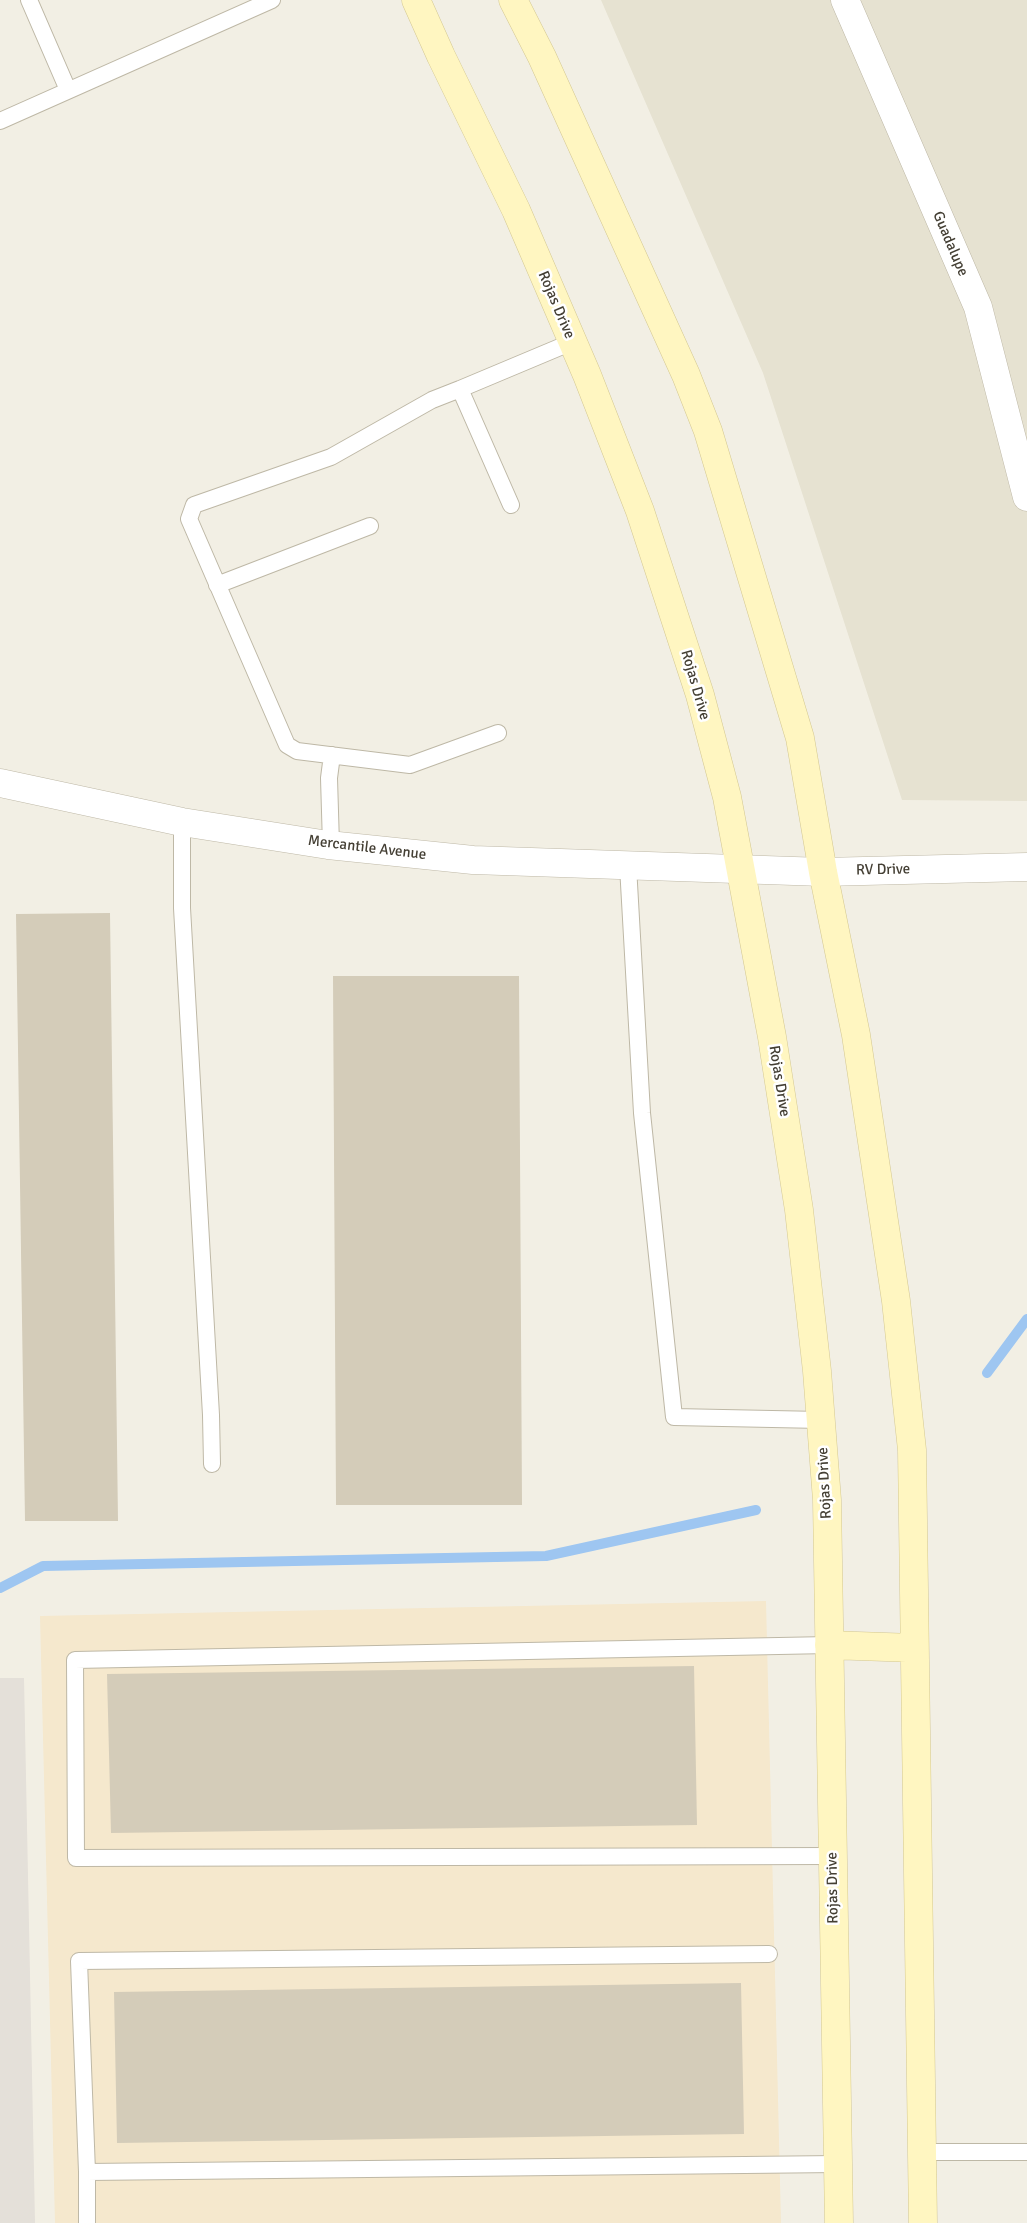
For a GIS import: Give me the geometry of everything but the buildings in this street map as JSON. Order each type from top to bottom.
[{"type":"main road","name":"Rojas Drive","points":[[416,0],[440,56],[516,210],[640,511],[700,695],[727,797],[772,1037],[799,1210],[821,1420],[827,1500],[839,2223]]},
{"type":"main road","points":[[513,0],[546,66],[686,375],[708,431],[800,738],[823,872],[856,1035],[896,1301],[912,1450],[923,2223]]},
{"type":"main road","points":[[829,1645],[914,1648]]},
{"type":"street","name":"Guadalupe","points":[[845,0],[978,308],[1027,497]]},
{"type":"street","name":"Mercantile Avenue","points":[[0,783],[182,822],[331,845],[473,860],[740,868]]},
{"type":"street","name":"RV Drive","points":[[740,868],[823,872],[1027,867]]},
{"type":"lane","points":[[29,0],[68,90]]},
{"type":"lane","points":[[0,120],[272,0]]},
{"type":"lane","points":[[498,733],[410,765],[297,751],[288,745],[189,519],[194,505],[331,457],[432,400],[572,342]]},
{"type":"lane","points":[[460,389],[511,505]]},
{"type":"lane","points":[[217,585],[370,526]]},
{"type":"lane","points":[[331,845],[329,778],[332,755]]},
{"type":"lane","points":[[182,822],[182,908],[212,1464]]},
{"type":"lane","points":[[628,866],[642,1113],[674,1417],[821,1420]]},
{"type":"lane","points":[[829,1645],[75,1660],[76,1858],[833,1856]]},
{"type":"lane","points":[[87,2223],[87,2172],[79,1961],[769,1954]]},
{"type":"lane","points":[[922,2152],[1027,2152]]},
{"type":"lane","points":[[87,2172],[838,2164]]},
{"type":"shaded area","points":[[601,0],[1027,0],[1027,801],[902,800],[763,373]]},
{"type":"shaded area","points":[[766,1601],[781,2223],[55,2223],[40,1616]]},
{"type":"shaded area","points":[[0,1678],[24,1678],[35,2223],[0,2223]]},
{"type":"waterway","points":[[987,1373],[1027,1319]]},
{"type":"waterway","points":[[0,1588],[43,1566],[546,1556],[756,1510]]}]
